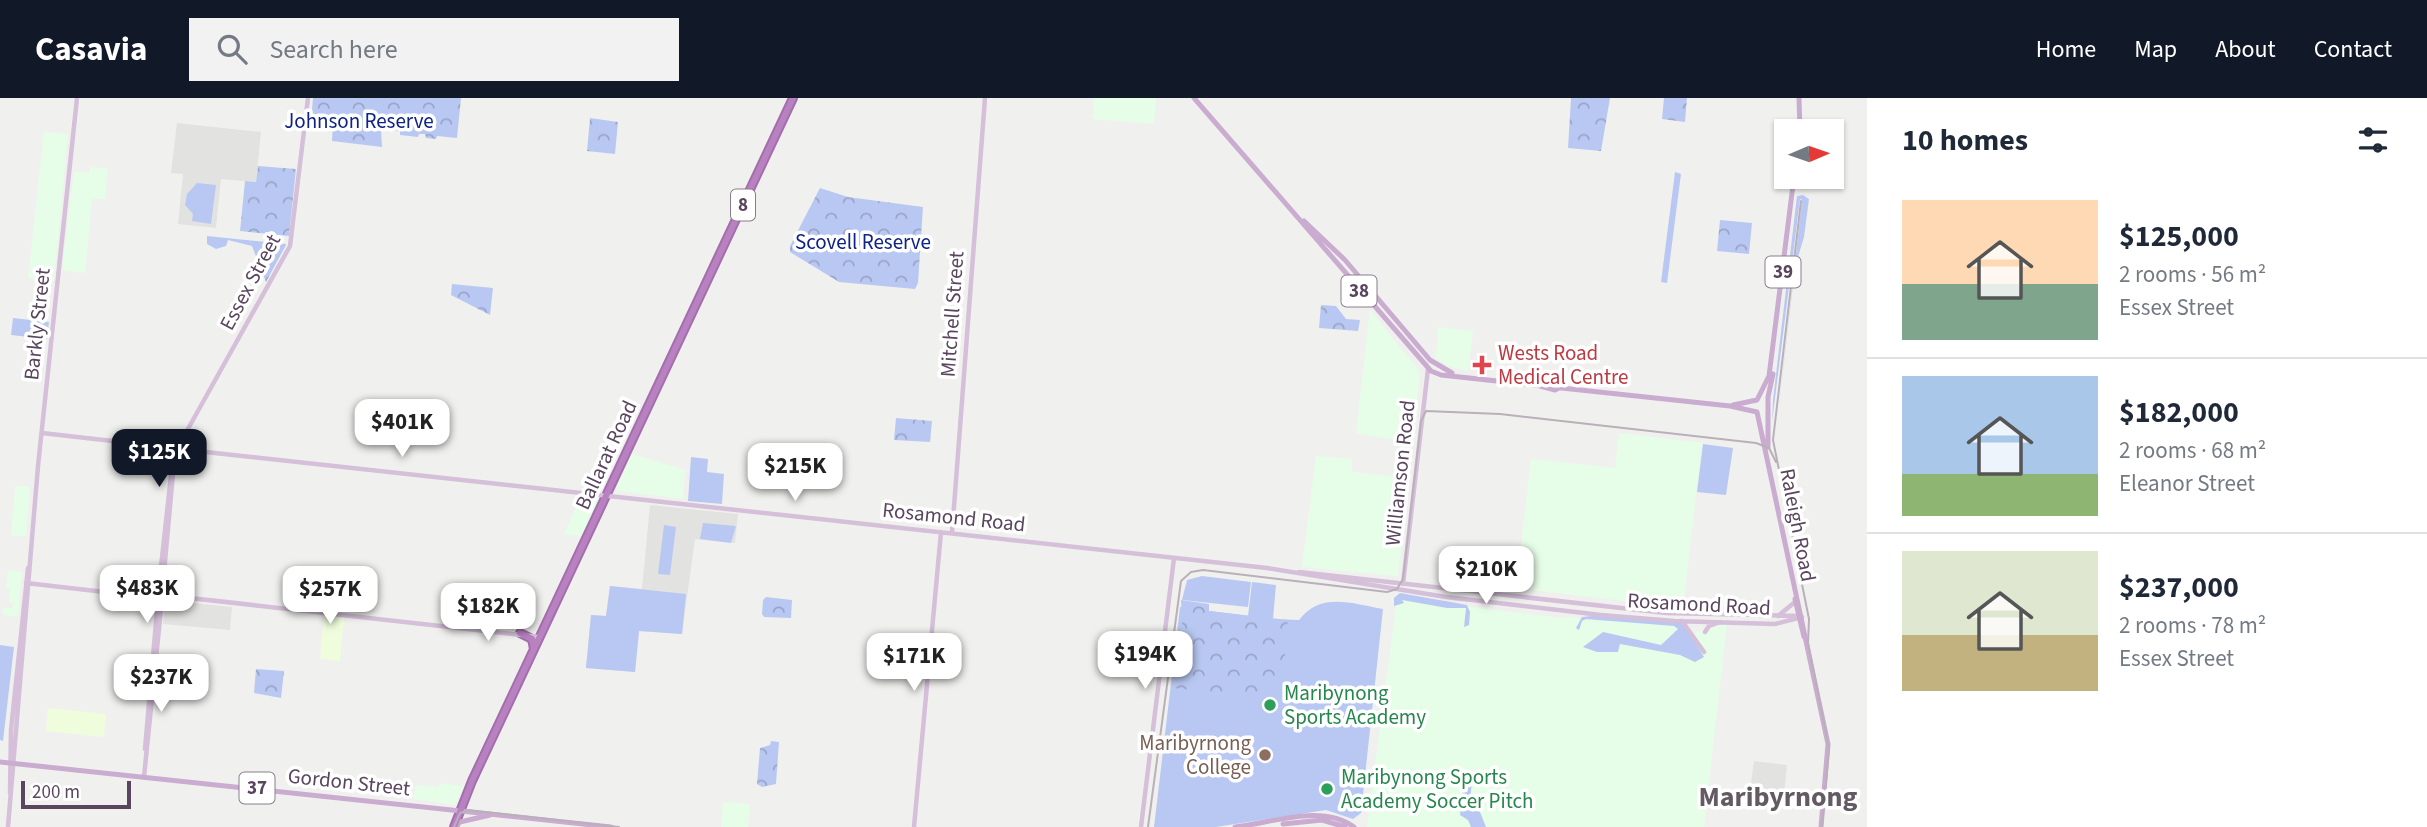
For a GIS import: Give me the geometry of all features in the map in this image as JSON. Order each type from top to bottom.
[{"type":"highway","name":"Ballarat Road","points":[[454,827],[793,98]]},
{"type":"highway","points":[[520,633],[532,639],[534,651]]},
{"type":"main road","name":"38","points":[[1194,98],[1428,369],[1441,375],[1730,406],[1756,412]]},
{"type":"main road","points":[[1799,98],[1800,119]]},
{"type":"main road","name":"39","points":[[1768,406],[1793,189]]},
{"type":"main road","name":"38","points":[[1293,212],[1333,247],[1429,359],[1459,375]]},
{"type":"main road","name":"39","points":[[1757,400],[1767,382],[1774,352]]},
{"type":"main road","name":"Williamson Road","points":[[1428,369],[1429,359]]},
{"type":"main road","name":"38","points":[[1730,406],[1757,400]]},
{"type":"main road","points":[[1756,412],[1764,412],[1768,406],[1765,400],[1757,400]]},
{"type":"main road","name":"Raleigh Road","points":[[1757,400],[1756,412],[1769,461],[1795,599],[1829,749],[1821,827]]},
{"type":"main road","name":"Raleigh Road","points":[[1768,406],[1769,461]]},
{"type":"main road","name":"Gordon Street","points":[[0,762],[145,774],[611,827]]},
{"type":"main road","points":[[454,827],[493,813]]},
{"type":"main road","points":[[1236,827],[1321,815],[1338,818],[1354,827]]},
{"type":"main road","points":[[1264,827],[1322,820],[1345,827]]},
{"type":"street","name":"Barkly Street","points":[[8,827],[24,612],[77,98]]},
{"type":"street","name":"Essex Street","points":[[145,774],[160,597],[177,446],[290,246],[307,98]]},
{"type":"street","name":"Mitchell Street","points":[[952,533],[985,98]]},
{"type":"street","name":"Williamson Road","points":[[1402,590],[1428,369]]},
{"type":"street","name":"Rosamond Road","points":[[42,433],[1573,603],[1675,613],[1800,617]]},
{"type":"street","points":[[914,827],[941,533]]},
{"type":"street","points":[[1141,827],[1174,558]]},
{"type":"street","name":"Rosamond Road","points":[[1298,572],[1402,590],[1682,621],[1779,623],[1800,617]]},
{"type":"street","points":[[1392,582],[1392,588]]},
{"type":"street","points":[[27,583],[520,633],[540,638]]},
{"type":"street","points":[[1777,616],[1795,599]]},
{"type":"street","points":[[1573,603],[1573,611]]},
{"type":"street","points":[[1742,615],[1742,622]]},
{"type":"street","points":[[1761,616],[1761,622]]},
{"type":"street","points":[[1682,621],[1704,652]]},
{"type":"street","points":[[1705,632],[1712,624],[1727,621]]},
{"type":"shaded area","points":[[1094,98],[1156,98],[1154,124],[1093,119]]},
{"type":"shaded area","points":[[177,123],[261,132],[256,182],[221,179],[216,228],[178,224],[183,174],[171,173]]},
{"type":"shaded area","points":[[44,132],[68,134],[54,281],[28,278]]},
{"type":"shaded area","points":[[90,167],[108,169],[105,199],[92,199],[85,273],[62,270],[74,171],[89,173]]},
{"type":"shaded area","points":[[1370,310],[1420,372],[1413,443],[1356,433]]},
{"type":"shaded area","points":[[1438,327],[1473,331],[1468,371],[1448,366],[1436,358]]},
{"type":"shaded area","points":[[1619,433],[1702,443],[1683,608],[1516,588],[1531,459],[1615,468]]},
{"type":"shaded area","points":[[632,454],[685,470],[683,499],[619,491],[616,488]]},
{"type":"shaded area","points":[[1316,456],[1352,459],[1352,472],[1409,478],[1398,576],[1302,567]]},
{"type":"shaded area","points":[[15,486],[30,487],[26,536],[11,535]]},
{"type":"shaded area","points":[[581,496],[599,498],[600,501],[582,536],[564,534]]},
{"type":"shaded area","points":[[650,505],[738,514],[735,543],[695,539],[682,634],[639,631],[635,672],[586,668],[591,615],[606,616],[610,586],[642,589]]},
{"type":"shaded area","points":[[8,570],[22,572],[18,616],[3,615],[3,608],[12,608],[13,603],[9,602],[10,589],[6,588]]},
{"type":"shaded area","points":[[168,571],[185,573],[182,602],[232,607],[230,630],[163,624]]},
{"type":"shaded area","points":[[1397,598],[1561,618],[1577,616],[1581,620],[1677,624],[1687,635],[1727,623],[1704,827],[1367,827]]},
{"type":"shaded area","points":[[324,616],[344,618],[340,661],[320,659]]},
{"type":"shaded area","points":[[48,708],[106,714],[104,737],[46,731]]},
{"type":"shaded area","points":[[1754,761],[1787,765],[1784,795],[1750,791]]},
{"type":"shaded area","points":[[441,783],[462,786],[465,784],[455,805],[413,799],[416,785],[438,787]]},
{"type":"shaded area","points":[[723,802],[750,804],[748,827],[721,827]]},
{"type":"green space","name":"Johnson Reserve","points":[[313,98],[461,98],[457,138],[426,138],[425,134],[419,134],[418,137],[400,135],[400,131],[381,129],[382,147],[332,141],[333,123],[311,121]]},
{"type":"green space","points":[[1571,98],[1610,98],[1601,151],[1568,148]]},
{"type":"green space","points":[[1664,98],[1687,98],[1685,122],[1662,119]]},
{"type":"green space","points":[[590,118],[618,122],[615,154],[587,151]]},
{"type":"green space","points":[[258,166],[296,169],[289,236],[240,231],[245,181],[256,182]]},
{"type":"green space","points":[[1675,172],[1681,174],[1667,283],[1661,282]]},
{"type":"green space","points":[[197,183],[216,185],[211,224],[192,221],[193,214],[185,205],[187,194]]},
{"type":"green space","name":"Scovell Reserve","points":[[820,188],[848,197],[923,207],[918,283],[915,289],[839,282],[790,252],[790,246]]},
{"type":"green space","points":[[1803,195],[1809,199],[1804,237],[1795,267],[1777,423],[1800,199],[1772,422],[1773,400],[1797,196]]},
{"type":"green space","points":[[1720,220],[1752,223],[1749,254],[1717,251]]},
{"type":"green space","points":[[207,236],[286,245],[266,282],[252,246],[228,240],[226,246],[216,249],[207,244]]},
{"type":"green space","points":[[452,284],[493,288],[490,315],[451,295]]},
{"type":"green space","points":[[1321,305],[1336,306],[1346,319],[1360,320],[1358,331],[1319,328]]},
{"type":"green space","points":[[13,318],[49,322],[47,339],[11,335]]},
{"type":"green space","points":[[896,418],[932,421],[930,442],[894,440]]},
{"type":"green space","points":[[1703,444],[1733,448],[1726,495],[1697,492]]},
{"type":"green space","points":[[691,457],[708,459],[707,472],[724,474],[722,504],[688,501]]},
{"type":"green space","points":[[703,523],[736,526],[731,543],[700,539]]},
{"type":"green space","points":[[664,525],[676,527],[670,575],[658,574]]},
{"type":"green space","points":[[1202,576],[1251,582],[1248,607],[1182,600],[1187,580]]},
{"type":"green space","name":"Maribynong Sports Academy","points":[[1252,582],[1276,585],[1273,619],[1299,620],[1317,605],[1327,602],[1383,609],[1361,813],[1353,819],[1326,810],[1216,827],[1154,827],[1180,607],[1248,616]]},
{"type":"green space","points":[[610,586],[686,594],[682,634],[639,631],[635,672],[586,668],[591,615],[606,616]]},
{"type":"green space","points":[[1400,593],[1467,605],[1470,612],[1469,625],[1464,627],[1466,608],[1447,608],[1402,600],[1404,603],[1394,606],[1394,598]]},
{"type":"green space","points":[[766,597],[792,600],[791,618],[764,617],[763,600]]},
{"type":"green space","points":[[1181,600],[1209,604],[1209,611],[1288,620],[1283,665],[1275,685],[1258,697],[1174,688],[1182,625]]},
{"type":"green space","points":[[1601,615],[1682,621],[1704,657],[1695,662],[1680,655],[1620,644],[1618,652],[1597,652],[1583,647],[1603,632],[1661,645],[1678,629],[1674,626],[1586,619],[1582,621],[1579,630],[1576,628],[1582,617]]},
{"type":"green space","points":[[0,645],[14,647],[3,741],[0,740]]},
{"type":"green space","points":[[256,669],[284,671],[281,698],[254,693]]},
{"type":"green space","points":[[771,741],[779,742],[776,784],[762,787],[757,784],[760,748],[770,745]]},
{"type":"green space","points":[[1464,780],[1472,781],[1470,801],[1476,802],[1486,827],[1471,827],[1468,820],[1460,815]]},
{"type":"tram line","points":[[1801,201],[1773,440],[1809,619],[1808,643],[1829,748],[1822,827]]},
{"type":"tram line","points":[[1148,827],[1181,581],[1191,572],[1203,570],[1387,592],[1397,589],[1403,579],[1421,421],[1426,411],[1500,414],[1756,443],[1769,448],[1776,462]]},
{"type":"tram line","points":[[454,827],[460,813],[468,810],[619,827]]},
{"type":"place","name":"Wests Road Medical Centre","points":[[1482,365]]},
{"type":"place","name":"Maribynong Sports Academy","points":[[1270,705]]},
{"type":"place","name":"Maribyrnong College","points":[[1265,755]]},
{"type":"place","name":"Maribynong Sports Academy Soccer Pitch","points":[[1327,789]]},
{"type":"district","name":"Maribyrnong","points":[[1778,797]]}]
